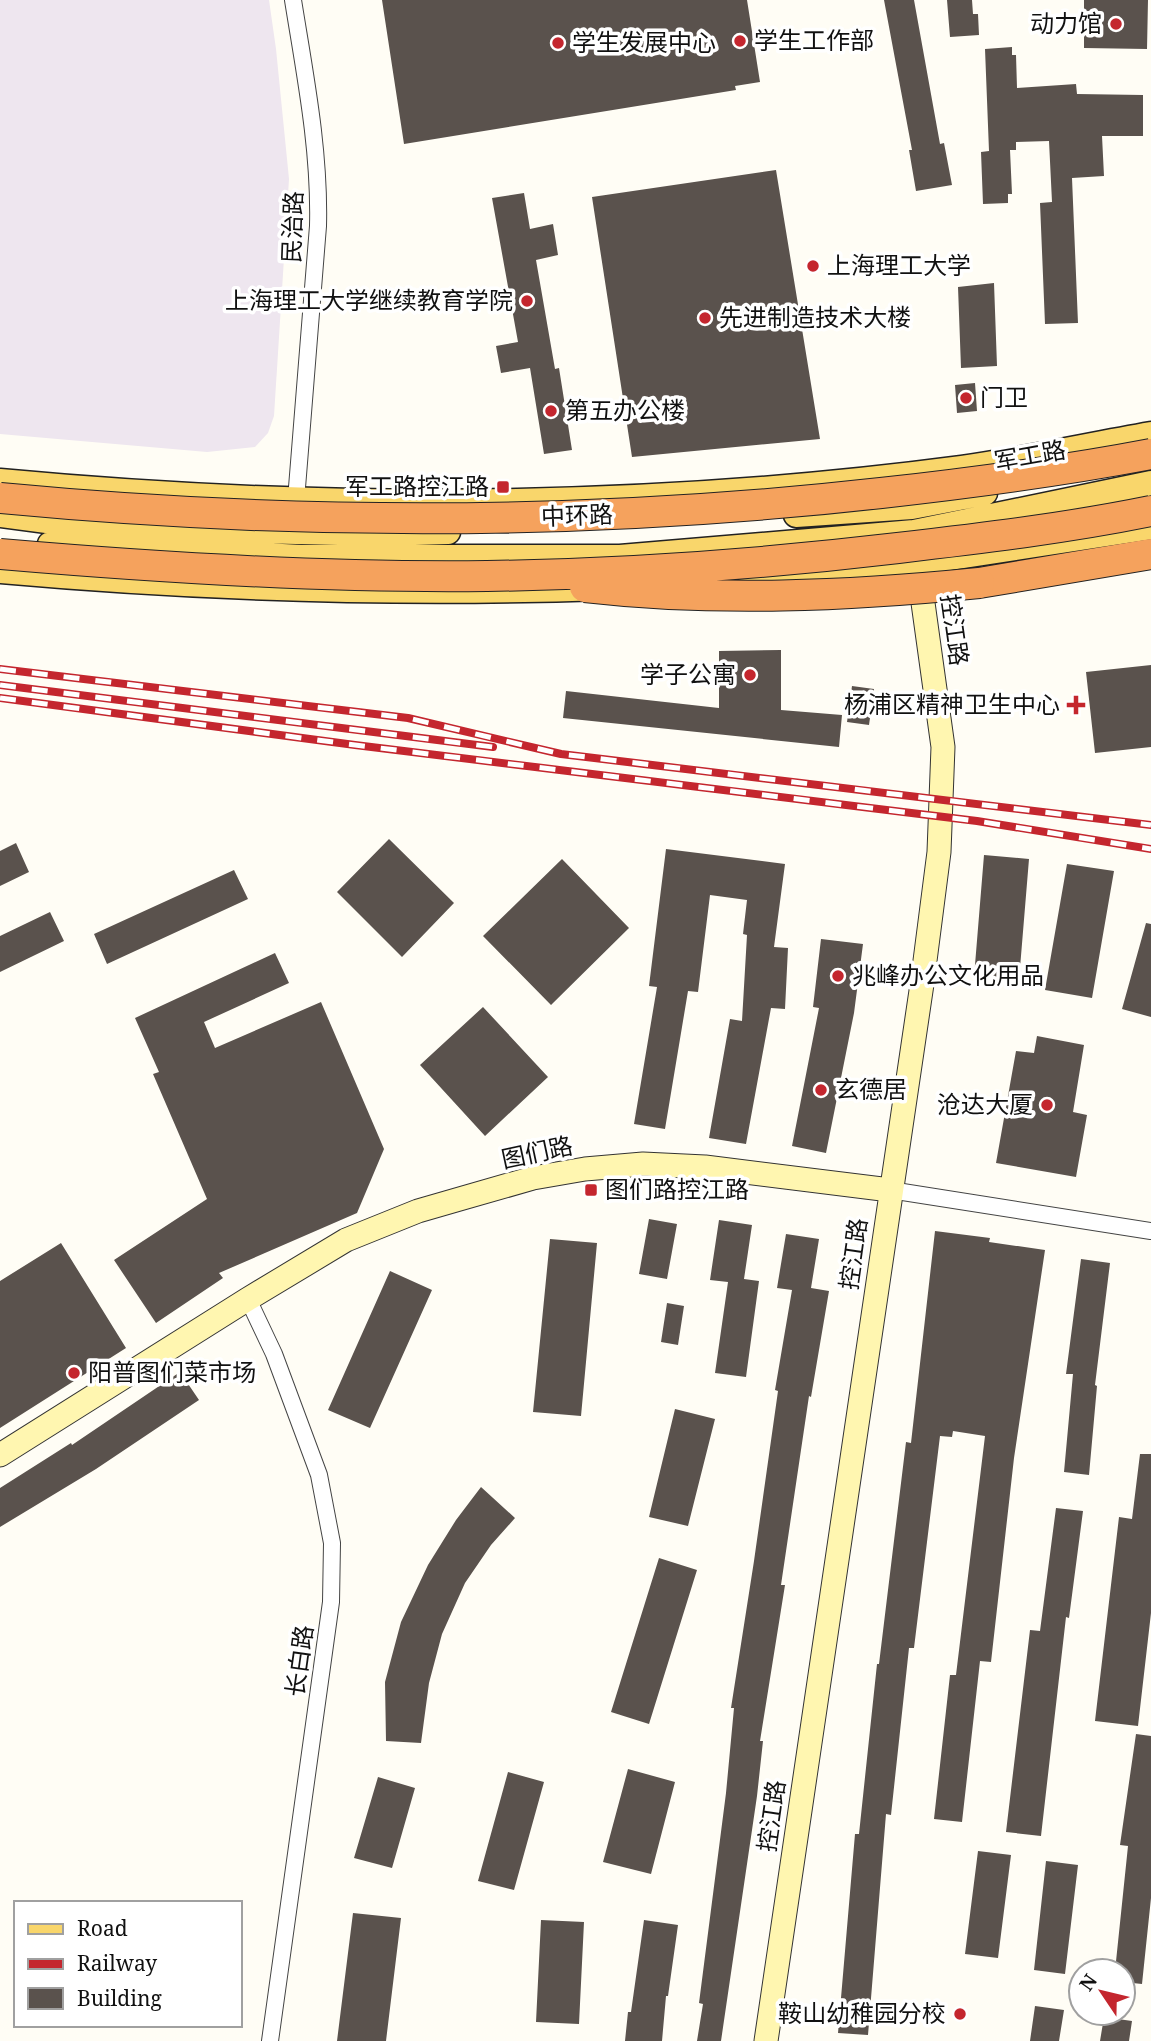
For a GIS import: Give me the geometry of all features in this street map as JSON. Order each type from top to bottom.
[{"type":"highway","name":"中环路","points":[[0,498],[218,513],[502,519],[647,513],[807,501],[968,483],[1151,454]]},
{"type":"highway","points":[[0,554],[216,570],[487,576],[650,570],[812,558],[975,539],[1151,511]]},
{"type":"highway","points":[[487,576],[652,594],[865,593],[979,583],[1151,554]]},
{"type":"main road","name":"军工路","points":[[0,481],[296,500],[504,503],[646,497],[908,474],[965,467],[1151,434]]},
{"type":"main road","name":"军工路","points":[[0,515],[92,527],[381,534],[624,524],[912,508],[1151,461]]},
{"type":"main road","name":"控江路","points":[[766,2041],[922,984],[939,852],[943,747],[908,474]]},
{"type":"main road","points":[[0,541],[301,557],[620,557],[914,532],[1151,483]]},
{"type":"main road","points":[[575,499],[624,524]]},
{"type":"main road","points":[[0,571],[184,585],[324,590],[501,592],[652,587],[918,564],[1151,527]]},
{"type":"main road","points":[[115,547],[184,585]]},
{"type":"main road","name":"图们路","points":[[0,1455],[346,1240],[418,1211],[533,1178],[585,1169],[643,1164],[705,1167],[890,1190]]},
{"type":"street","name":"民治路","points":[[293,0],[317,159],[319,195],[296,500]]},
{"type":"street","name":"图们路","points":[[890,1190],[1151,1231]]},
{"type":"street","name":"长白路","points":[[248,1299],[274,1354],[319,1475],[332,1542],[331,1602],[270,2041]]},
{"type":"shaded area","points":[[0,0],[269,0],[289,179],[274,416],[268,433],[255,447],[207,452],[0,434]]},
{"type":"building","name":"学生发展中心","points":[[382,0],[747,0],[760,82],[735,86],[736,90],[404,144]]},
{"type":"building","points":[[884,0],[914,0],[940,144],[944,143],[952,185],[916,191],[909,150],[912,150]]},
{"type":"building","points":[[947,0],[972,0],[973,14],[978,14],[979,35],[950,37]]},
{"type":"building","name":"动力馆","points":[[1084,0],[1148,0],[1147,49],[1084,48]]},
{"type":"building","points":[[1012,47],[1012,55],[1016,55],[1017,88],[1076,84],[1077,94],[1143,95],[1143,136],[1102,136],[1104,176],[1072,178],[1078,323],[1045,324],[1040,203],[1052,202],[1049,141],[1016,142],[1016,150],[1010,150],[1012,194],[1008,194],[1008,203],[983,204],[981,152],[989,151],[985,49]]},
{"type":"building","name":"先进制造技术大楼","points":[[776,170],[820,439],[632,457],[592,197]]},
{"type":"building","name":"上海理工大学继续教育学院","points":[[524,193],[530,229],[553,224],[558,255],[536,260],[555,369],[559,368],[572,450],[544,454],[530,368],[501,373],[496,346],[518,342],[492,198]]},
{"type":"building","points":[[994,283],[997,366],[961,368],[958,287]]},
{"type":"building","name":"门卫","points":[[975,383],[977,411],[957,413],[955,385]]},
{"type":"building","points":[[781,650],[781,710],[842,715],[839,747],[563,718],[566,691],[719,708],[719,651]]},
{"type":"building","points":[[1151,665],[1151,747],[1095,753],[1086,672]]},
{"type":"building","points":[[852,686],[874,689],[869,725],[847,722]]},
{"type":"building","points":[[389,839],[454,903],[402,957],[337,892]]},
{"type":"building","points":[[16,843],[29,872],[0,886],[0,851]]},
{"type":"building","points":[[666,849],[785,864],[774,947],[788,948],[785,1009],[771,1008],[746,1144],[709,1138],[730,1019],[742,1021],[747,935],[743,934],[747,900],[710,895],[698,992],[688,991],[665,1129],[634,1124],[657,987],[649,986]]},
{"type":"building","points":[[984,855],[1029,859],[1019,980],[974,977]]},
{"type":"building","points":[[562,859],[629,928],[551,1005],[483,936]]},
{"type":"building","points":[[1067,864],[1114,871],[1092,998],[1045,990]]},
{"type":"building","points":[[234,870],[248,899],[107,964],[94,934]]},
{"type":"building","points":[[50,912],[64,941],[0,972],[0,936]]},
{"type":"building","points":[[1146,923],[1151,924],[1151,1017],[1122,1009]]},
{"type":"building","points":[[821,939],[863,944],[854,1013],[826,1153],[792,1146],[819,1008],[813,1007]]},
{"type":"building","points":[[275,953],[289,983],[204,1022],[215,1048],[321,1002],[384,1149],[357,1213],[219,1273],[223,1278],[156,1323],[114,1260],[207,1199],[153,1074],[159,1072],[135,1018]]},
{"type":"building","points":[[483,1007],[548,1077],[485,1136],[420,1065]]},
{"type":"building","name":"沧达大厦","points":[[1037,1036],[1084,1045],[1073,1112],[1087,1115],[1076,1177],[996,1163],[1016,1051],[1034,1053]]},
{"type":"building","points":[[649,1219],[677,1224],[667,1279],[639,1274]]},
{"type":"building","points":[[719,1220],[752,1225],[744,1279],[759,1281],[746,1377],[715,1373],[728,1282],[710,1280]]},
{"type":"building","points":[[935,1231],[990,1238],[989,1242],[1045,1250],[1014,1458],[991,1662],[980,1661],[962,1822],[934,1819],[950,1675],[956,1675],[985,1436],[953,1431],[952,1437],[940,1436],[914,1648],[909,1648],[891,1815],[886,1814],[868,2035],[838,2033],[855,1834],[859,1834],[877,1664],[906,1442],[911,1443]]},
{"type":"building","points":[[786,1234],[819,1239],[811,1288],[829,1291],[811,1397],[809,1396],[781,1585],[785,1585],[760,1741],[763,1741],[757,1796],[721,2041],[697,2041],[703,2004],[699,2003],[726,1793],[734,1708],[731,1708],[778,1391],[775,1390],[792,1290],[777,1288]]},
{"type":"building","points":[[550,1239],[597,1243],[581,1416],[533,1412]]},
{"type":"building","points":[[61,1243],[126,1348],[0,1428],[0,1281]]},
{"type":"building","points":[[1081,1259],[1110,1263],[1095,1385],[1089,1475],[1064,1472],[1073,1374],[1066,1374]]},
{"type":"building","points":[[390,1271],[432,1290],[370,1428],[328,1410]]},
{"type":"building","points":[[667,1303],[684,1306],[678,1345],[661,1342]]},
{"type":"building","points":[[180,1372],[199,1400],[96,1469],[0,1527],[0,1488],[71,1443],[72,1445]]},
{"type":"building","points":[[675,1409],[715,1419],[688,1526],[649,1517]]},
{"type":"building","points":[[1140,1454],[1151,1454],[1151,1613],[1138,1726],[1095,1721],[1119,1517],[1132,1519]]},
{"type":"building","points":[[481,1487],[515,1518],[491,1545],[465,1583],[442,1634],[429,1683],[421,1743],[386,1741],[385,1682],[401,1622],[428,1565],[456,1520]]},
{"type":"building","points":[[1056,1508],[1083,1511],[1069,1618],[1066,1617],[1041,1836],[1006,1832],[1030,1630],[1040,1631]]},
{"type":"building","points":[[659,1558],[697,1570],[649,1724],[611,1712]]},
{"type":"building","points":[[1136,1734],[1151,1736],[1151,1898],[1142,1984],[1137,1983],[1137,1957],[1116,1957],[1128,1846],[1120,1845]]},
{"type":"building","points":[[628,1769],[675,1782],[651,1874],[603,1862]]},
{"type":"building","points":[[508,1772],[544,1782],[514,1890],[478,1881]]},
{"type":"building","points":[[378,1777],[415,1788],[392,1868],[354,1858]]},
{"type":"building","points":[[978,1851],[1011,1855],[998,1958],[965,1954]]},
{"type":"building","points":[[1046,1861],[1078,1865],[1065,1974],[1034,1970]]},
{"type":"building","points":[[353,1913],[401,1918],[386,2041],[337,2041]]},
{"type":"building","points":[[541,1920],[584,1922],[579,2024],[536,2022]]},
{"type":"building","points":[[644,1920],[678,1925],[666,1996],[662,2041],[625,2041],[628,2012],[631,2012]]},
{"type":"building","points":[[1035,2006],[1064,2010],[1059,2041],[1030,2041]]},
{"type":"building","points":[[1102,2027],[1131,2027],[1129,2041],[1100,2041]]},
{"type":"railway","points":[[0,669],[408,718],[561,754],[1151,825]]},
{"type":"railway","points":[[0,685],[493,747]]},
{"type":"railway","points":[[0,698],[355,745],[977,821],[1151,849]]},
{"type":"place","name":"动力馆","points":[[1116,24]]},
{"type":"place","name":"学生工作部","points":[[740,41]]},
{"type":"place","name":"学生发展中心","points":[[558,43]]},
{"type":"place","name":"上海理工大学","points":[[813,266]]},
{"type":"place","name":"上海理工大学继续教育学院","points":[[527,301]]},
{"type":"place","name":"先进制造技术大楼","points":[[705,318]]},
{"type":"place","name":"门卫","points":[[966,398]]},
{"type":"place","name":"第五办公楼","points":[[551,411]]},
{"type":"place","name":"军工路控江路","points":[[503,487]]},
{"type":"place","name":"学子公寓","points":[[750,675]]},
{"type":"place","name":"杨浦区精神卫生中心","points":[[1076,705]]},
{"type":"place","name":"兆峰办公文化用品","points":[[838,976]]},
{"type":"place","name":"玄德居","points":[[821,1090]]},
{"type":"place","name":"沧达大厦","points":[[1047,1105]]},
{"type":"place","name":"图们路控江路","points":[[591,1190]]},
{"type":"place","name":"阳普图们菜市场","points":[[74,1373]]},
{"type":"place","name":"鞍山幼稚园分校","points":[[960,2014]]}]
